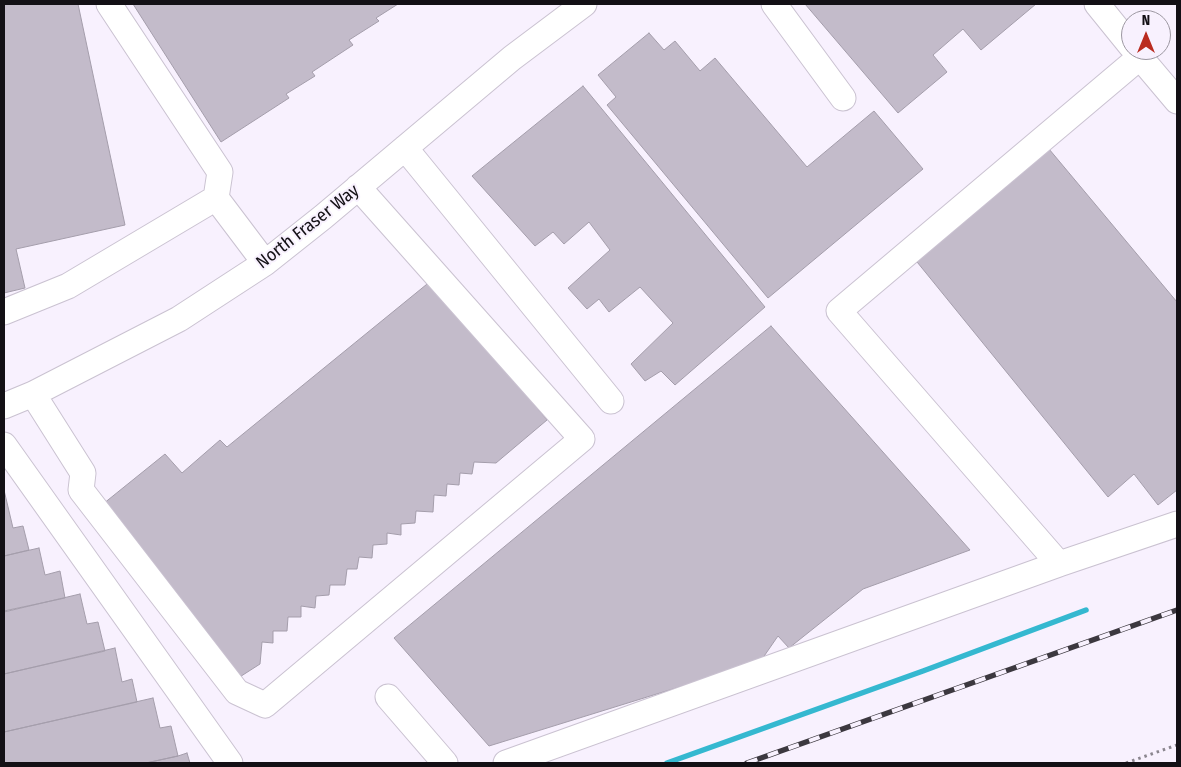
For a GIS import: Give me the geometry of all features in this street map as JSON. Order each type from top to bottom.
[{"type":"street","points":[[109,4],[220,172],[216,198],[265,263]]},
{"type":"street","name":"North Fraser Way","points":[[4,406],[33,394],[179,319],[265,263],[512,58],[583,4]]},
{"type":"street","points":[[774,4],[843,98]]},
{"type":"street","points":[[1107,7],[1121,29]]},
{"type":"street","points":[[1059,564],[839,311],[1125,60]]},
{"type":"street","points":[[1142,60],[1177,102]]},
{"type":"street","points":[[405,148],[611,401]]},
{"type":"street","points":[[33,394],[83,473],[81,490],[237,692],[265,705],[582,438],[358,187]]},
{"type":"street","points":[[4,312],[68,286],[216,198]]},
{"type":"street","points":[[4,445],[230,763]]},
{"type":"street","points":[[506,763],[1059,564],[1177,524]]},
{"type":"street","points":[[388,697],[446,763]]},
{"type":"path","points":[[1126,763],[1177,745]]},
{"type":"building","points":[[4,4],[78,4],[125,225],[16,249],[25,288],[4,293]]},
{"type":"building","points":[[133,4],[398,4],[376,18],[379,21],[349,40],[353,45],[312,72],[315,76],[286,94],[289,98],[221,142]]},
{"type":"building","points":[[805,4],[1036,4],[981,50],[963,29],[933,55],[947,72],[898,113]]},
{"type":"building","points":[[649,33],[664,50],[675,41],[700,71],[715,58],[807,167],[874,111],[923,169],[768,298],[607,105],[616,97],[598,75]]},
{"type":"building","points":[[583,86],[765,307],[675,385],[661,371],[645,381],[631,364],[673,323],[640,287],[609,312],[599,299],[587,309],[568,288],[610,250],[589,222],[564,244],[553,232],[535,246],[472,176]]},
{"type":"building","points":[[1049,149],[1177,302],[1177,490],[1158,505],[1134,474],[1108,497],[913,257]]},
{"type":"building","points":[[432,280],[547,420],[496,463],[474,462],[472,474],[460,473],[459,485],[447,484],[446,496],[434,495],[433,512],[416,511],[415,523],[401,524],[401,535],[387,533],[387,544],[373,545],[372,558],[359,557],[357,569],[347,569],[345,585],[330,585],[329,595],[316,596],[315,608],[301,606],[301,617],[288,617],[287,631],[273,631],[273,643],[262,642],[260,664],[235,680],[103,504],[165,454],[182,473],[220,440],[227,447]]},
{"type":"building","points":[[771,326],[970,550],[863,589],[789,648],[778,636],[760,662],[489,746],[394,638]]},
{"type":"building","points":[[4,490],[13,528],[23,526],[29,550],[4,556]]},
{"type":"building","points":[[39,548],[45,575],[60,571],[65,598],[4,611],[4,556]]},
{"type":"building","points":[[80,594],[87,624],[98,622],[105,651],[4,674],[4,612]]},
{"type":"building","points":[[115,648],[122,682],[132,679],[137,702],[4,732],[4,674]]},
{"type":"building","points":[[153,698],[160,728],[171,726],[178,756],[146,763],[4,763],[4,732]]},
{"type":"building","points":[[187,753],[190,763],[146,763],[178,756]]},
{"type":"waterway","points":[[667,763],[1086,610]]},
{"type":"railway","points":[[747,763],[1177,610]]}]
